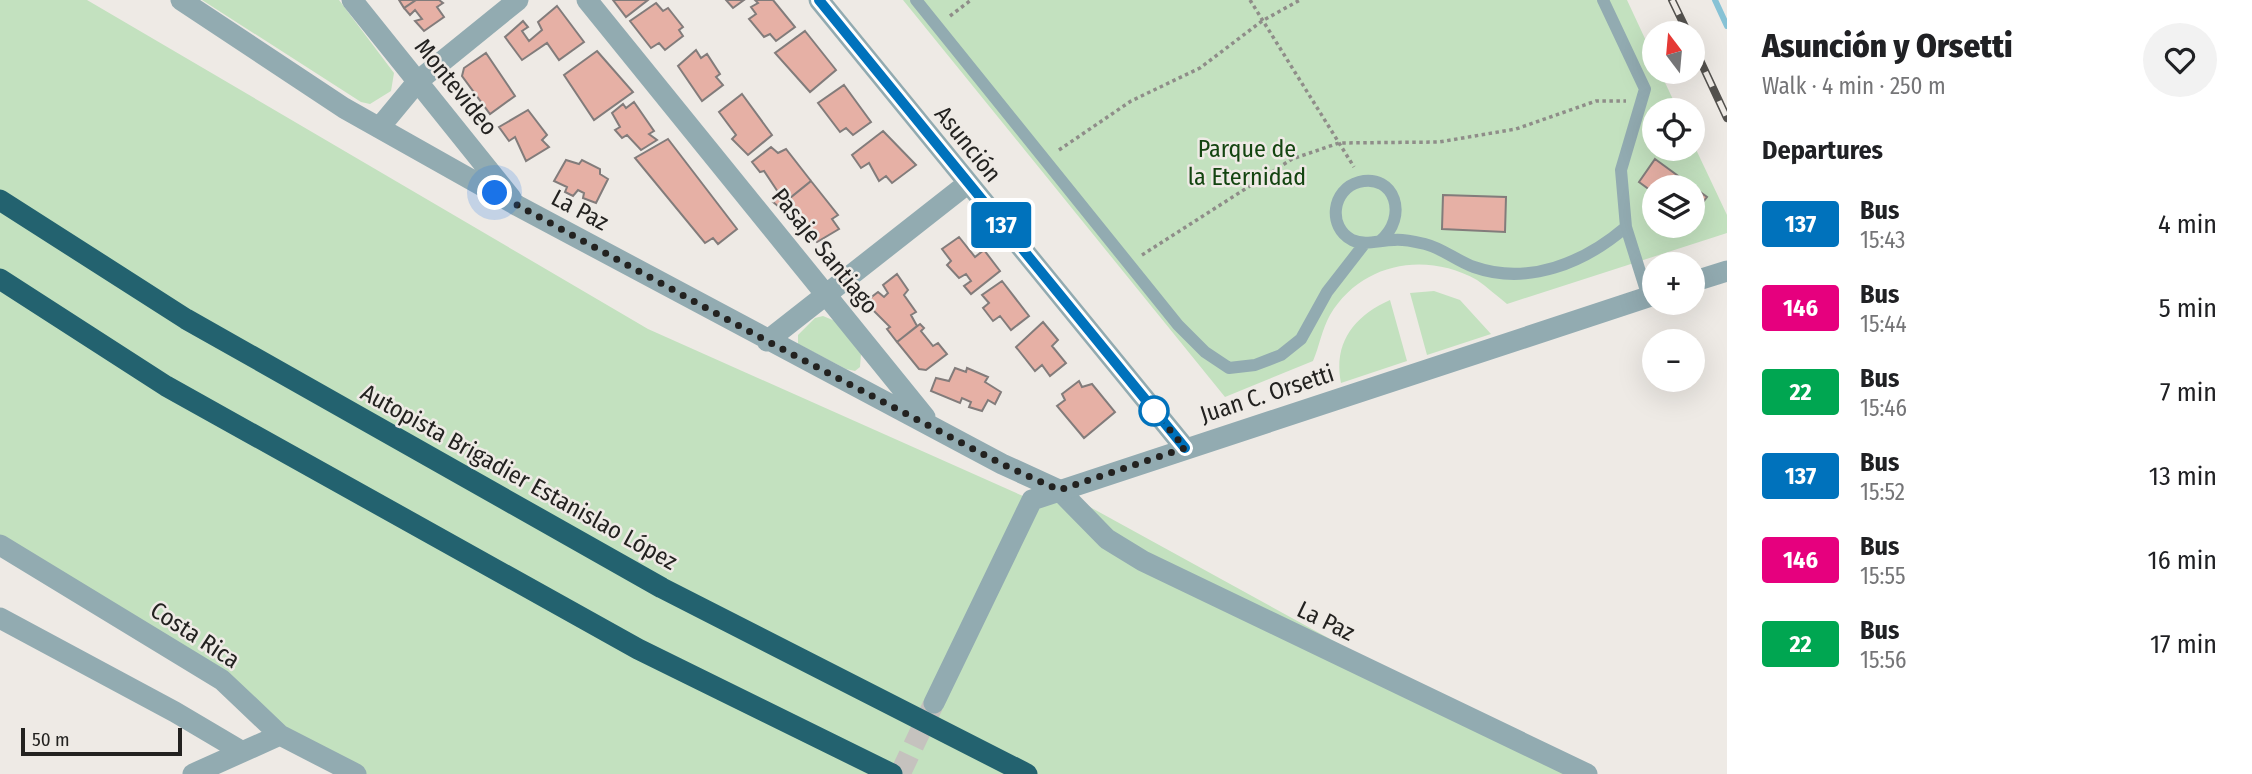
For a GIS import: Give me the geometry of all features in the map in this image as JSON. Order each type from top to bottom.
[{"type":"highway","name":"Autopista Brigadier Estanislao López","points":[[0,200],[186,319],[650,582],[1027,774]]},
{"type":"highway","points":[[0,279],[166,386],[626,642],[892,774]]},
{"type":"street","name":"La Paz","points":[[181,0],[379,128],[767,341],[930,424]]},
{"type":"street","name":"Montevideo","points":[[352,0],[518,206]]},
{"type":"street","points":[[379,128],[418,81],[519,0]]},
{"type":"street","name":"Pasaje Santiago","points":[[587,0],[930,424],[1002,464],[1059,490]]},
{"type":"street","name":"Asunción","points":[[819,0],[1185,448]]},
{"type":"street","points":[[767,341],[967,184]]},
{"type":"street","points":[[1705,278],[1727,271]]},
{"type":"street","name":"Juan C. Orsetti","points":[[934,703],[1032,500],[1642,299]]},
{"type":"street","name":"La Paz","points":[[1059,490],[1107,539],[1143,561],[1587,774]]},
{"type":"street","name":"Costa Rica","points":[[0,545],[222,680],[280,735],[356,774]]},
{"type":"street","points":[[0,618],[241,751]]},
{"type":"street","points":[[193,774],[280,735]]},
{"type":"lane","points":[[916,0],[1178,325],[1205,352],[1229,368],[1255,365],[1281,355],[1301,339],[1327,292],[1365,243]]},
{"type":"lane","points":[[1603,0],[1645,89],[1621,170],[1626,227],[1642,271]]},
{"type":"lane","points":[[1380,241],[1391,231],[1397,217],[1396,202],[1388,190],[1375,182],[1360,182],[1346,188],[1337,200],[1335,215],[1345,234],[1365,243],[1396,239],[1428,245],[1474,267],[1517,277],[1561,266],[1605,245],[1626,227]]},
{"type":"path","points":[[937,26],[971,0]]},
{"type":"path","points":[[1250,0],[1339,143],[1360,182]]},
{"type":"path","points":[[1045,160],[1131,101],[1200,68],[1262,21],[1300,0]]},
{"type":"path","points":[[1129,264],[1292,159],[1339,143],[1439,142],[1517,130],[1595,101],[1641,101]]},
{"type":"green space","points":[[0,0],[87,0],[648,329],[1032,500],[1059,490],[1576,774],[356,774],[280,735],[222,680],[0,545]]},
{"type":"green space","points":[[202,0],[339,0],[394,73],[391,91],[370,104],[361,102]]},
{"type":"green space","name":"Parque de la Eternidad","points":[[903,0],[1627,0],[1642,32],[1642,84],[1666,84],[1672,98],[1642,98],[1642,161],[1701,161],[1727,215],[1727,233],[1668,252],[1642,252],[1642,260],[1507,304],[1477,280],[1436,266],[1396,267],[1376,273],[1343,297],[1330,315],[1313,361],[1225,397]]},
{"type":"green space","points":[[1434,291],[1460,300],[1491,334],[1427,355],[1410,293]]},
{"type":"green space","points":[[1390,300],[1407,361],[1341,383],[1340,355],[1349,332],[1366,314]]},
{"type":"green space","points":[[823,316],[835,321],[861,354],[860,367],[855,371],[798,344],[798,335],[815,318]]},
{"type":"building","points":[[399,0],[416,0],[404,8]]},
{"type":"building","points":[[416,0],[439,0],[443,3],[437,7],[444,17],[424,31],[415,21],[422,19],[415,10],[410,15],[404,8]]},
{"type":"building","points":[[613,0],[648,0],[626,17]]},
{"type":"building","points":[[726,0],[744,0],[733,8]]},
{"type":"building","points":[[755,0],[773,0],[795,27],[776,41],[770,34],[764,37],[749,19],[756,14],[751,7],[758,3]]},
{"type":"building","points":[[656,3],[663,11],[668,8],[683,27],[679,30],[683,36],[665,50],[659,43],[651,48],[630,21]]},
{"type":"building","points":[[557,6],[584,42],[559,60],[547,43],[522,60],[505,37],[523,21],[528,27],[522,31],[529,41],[542,30],[538,22]]},
{"type":"building","points":[[805,31],[836,70],[810,92],[775,53]]},
{"type":"building","points":[[696,50],[701,58],[707,54],[720,74],[716,77],[723,85],[702,101],[678,66]]},
{"type":"building","points":[[597,51],[633,92],[594,120],[564,75]]},
{"type":"building","points":[[486,53],[515,96],[490,114],[462,76],[464,68]]},
{"type":"building","points":[[844,85],[871,122],[853,135],[846,128],[840,132],[818,103]]},
{"type":"building","points":[[742,94],[772,135],[748,155],[732,139],[736,135],[719,112]]},
{"type":"building","points":[[634,102],[654,131],[649,134],[657,140],[641,150],[627,135],[622,138],[615,130],[620,127],[612,113],[623,104],[626,108]]},
{"type":"building","points":[[528,110],[547,135],[542,140],[549,147],[526,161],[515,137],[509,141],[499,127]]},
{"type":"building","points":[[883,131],[916,165],[892,183],[886,176],[879,181],[869,163],[861,168],[852,155]]},
{"type":"building","points":[[668,139],[737,229],[718,244],[713,238],[705,243],[635,158]]},
{"type":"building","points":[[771,147],[778,153],[786,149],[811,181],[779,207],[773,202],[780,195],[764,171],[760,172],[752,162]]},
{"type":"building","points":[[566,160],[579,164],[582,160],[600,169],[600,174],[608,179],[596,203],[583,198],[584,193],[578,190],[573,196],[565,192],[567,187],[554,181]]},
{"type":"building","points":[[1654,161],[1658,161],[1677,175],[1644,175]]},
{"type":"building","points":[[811,181],[838,215],[832,219],[839,229],[817,242],[806,232],[810,228],[802,217],[796,219],[785,202]]},
{"type":"building","points":[[1443,195],[1506,197],[1505,232],[1442,229]]},
{"type":"building","points":[[959,237],[975,257],[984,250],[1000,271],[971,294],[964,286],[971,281],[966,274],[959,278],[947,265],[951,261],[942,249]]},
{"type":"building","points":[[897,274],[908,290],[904,295],[916,312],[911,315],[917,326],[897,342],[887,329],[890,327],[870,307],[869,299],[878,292],[884,297],[888,293],[883,285]]},
{"type":"building","points":[[1002,281],[1029,316],[1011,330],[1000,316],[993,321],[983,308],[989,303],[982,295]]},
{"type":"building","points":[[1043,322],[1058,340],[1052,346],[1066,363],[1050,376],[1042,365],[1035,371],[1016,347]]},
{"type":"building","points":[[920,324],[924,328],[921,331],[933,346],[938,343],[947,354],[926,370],[919,369],[897,342]]},
{"type":"building","points":[[955,368],[966,372],[967,368],[988,377],[985,382],[1001,392],[995,404],[988,400],[982,411],[969,407],[971,402],[962,398],[960,403],[931,391],[936,378],[949,381]]},
{"type":"building","points":[[1079,381],[1082,387],[1092,384],[1115,412],[1084,438],[1057,406],[1065,400],[1062,394]]},
{"type":"waterway","points":[[1715,0],[1727,26]]},
{"type":"tunnel","points":[[900,774],[933,705]]},
{"type":"railway","points":[[1672,0],[1682,21]]},
{"type":"railway","points":[[1705,71],[1727,118]]},
{"type":"bus line","name":"137","points":[[819,0],[1185,448]]},
{"type":"route","points":[[495,193],[767,341],[1002,464],[1059,490],[1185,448],[1154,411]]}]
